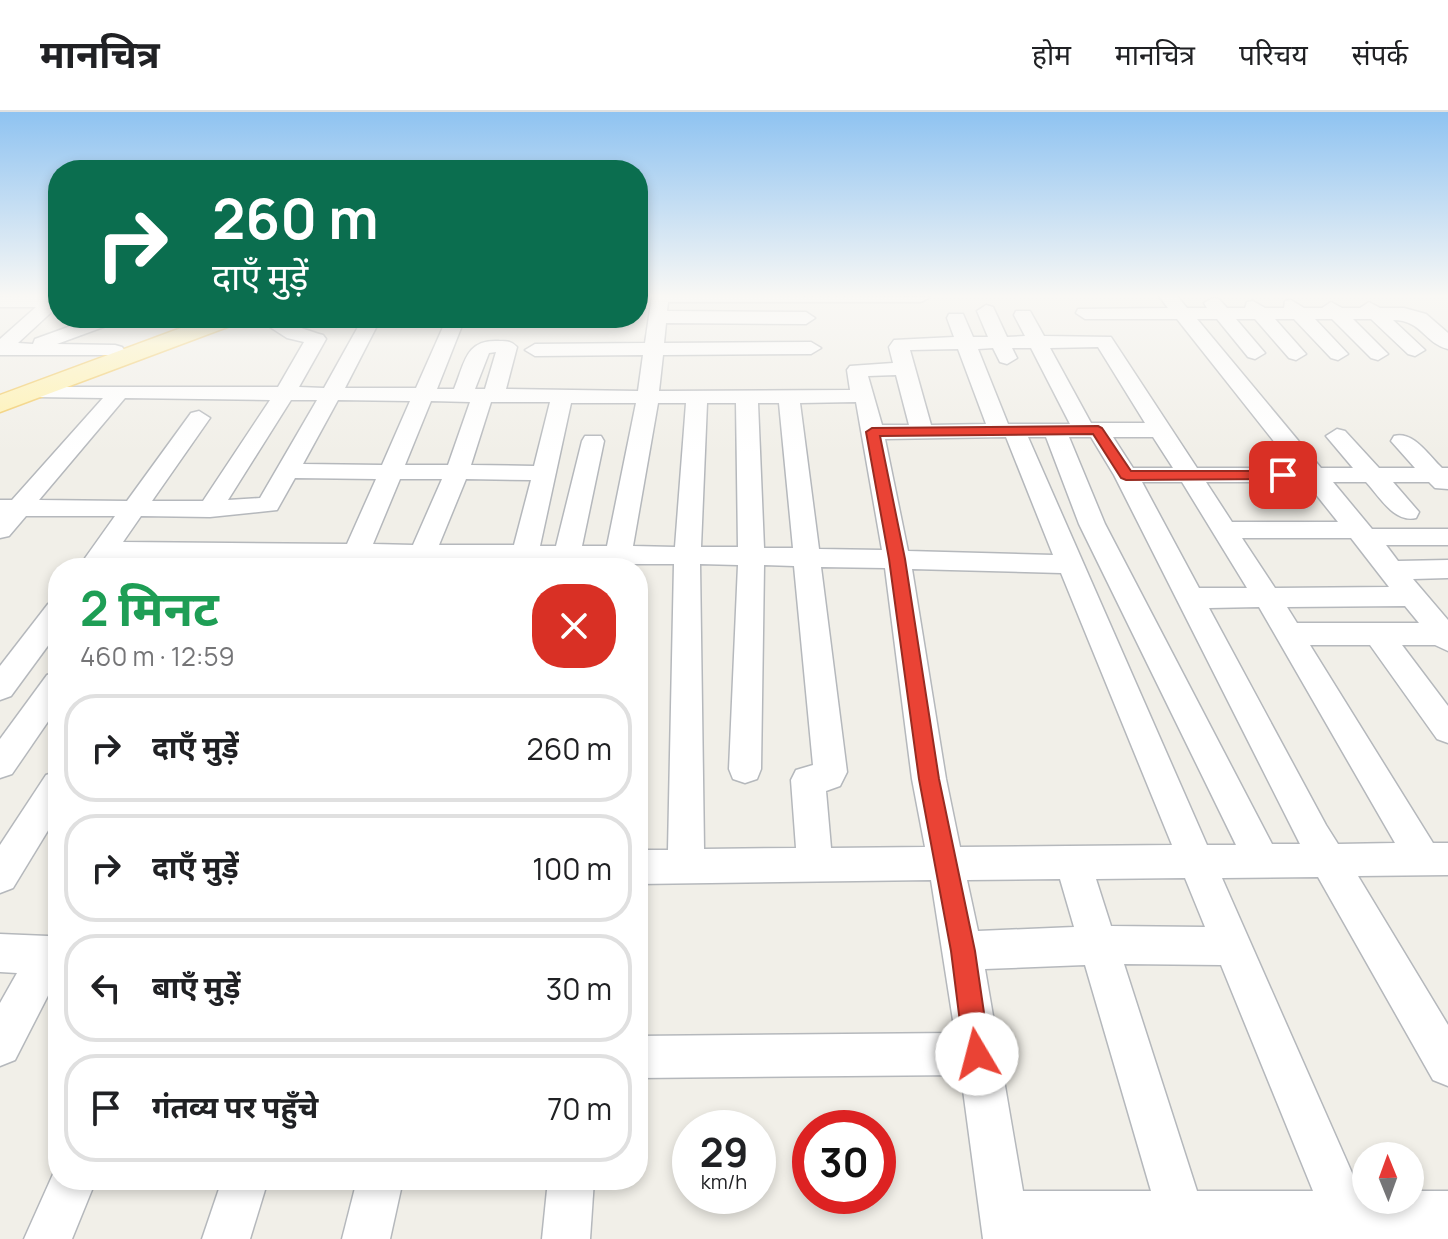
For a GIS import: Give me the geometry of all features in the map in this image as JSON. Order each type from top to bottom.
[{"type":"main road","points":[[0,392],[121,349]]},
{"type":"main road","points":[[0,404],[149,349]]},
{"type":"street","points":[[0,349],[115,351]]},
{"type":"street","points":[[210,509],[285,393],[331,349]]},
{"type":"street","points":[[10,508],[210,509],[260,508],[268,505],[332,393],[343,349]]},
{"type":"street","points":[[354,558],[442,349]]},
{"type":"street","points":[[535,350],[764,349]]},
{"type":"street","points":[[899,349],[922,431]]},
{"type":"street","points":[[933,349],[939,365]]},
{"type":"street","points":[[968,349],[1071,564],[1345,1212]]},
{"type":"street","points":[[994,349],[1004,351],[1012,349]]},
{"type":"street","points":[[1041,349],[1079,430],[1092,524],[1263,862]]},
{"type":"street","points":[[1109,349],[1436,860]]},
{"type":"street","points":[[1212,349],[1391,570],[1435,618]]},
{"type":"street","points":[[1251,349],[1255,353]]},
{"type":"street","points":[[1291,349],[1296,354]]},
{"type":"street","points":[[1333,349],[1338,354]]},
{"type":"street","points":[[1372,349],[1378,354]]},
{"type":"street","points":[[618,558],[653,350]]},
{"type":"street","points":[[861,396],[857,370],[904,369]]},
{"type":"street","points":[[36,391],[562,396],[649,387],[815,377]]},
{"type":"street","points":[[528,378],[649,387],[697,397],[861,396],[866,399],[897,559],[945,866],[963,951],[1005,1226],[1290,1226],[1345,1212],[1399,1226],[1448,1215]]},
{"type":"street","points":[[0,530],[10,508],[120,391]]},
{"type":"street","points":[[420,558],[457,473],[479,395]]},
{"type":"street","points":[[525,555],[562,396]]},
{"type":"street","points":[[789,396],[830,772],[828,776],[808,780],[815,865]]},
{"type":"street","points":[[686,866],[687,556],[697,397]]},
{"type":"street","points":[[745,769],[751,556],[747,397]]},
{"type":"street","points":[[98,558],[199,418]]},
{"type":"street","points":[[1079,430],[1126,475],[1314,836],[1436,1019],[1448,1065]]},
{"type":"street","points":[[872,432],[1160,430]]},
{"type":"street","points":[[1337,436],[1407,512]]},
{"type":"street","points":[[567,558],[593,441]]},
{"type":"street","points":[[1402,441],[1444,479]]},
{"type":"street","points":[[1175,454],[1297,454]]},
{"type":"street","points":[[288,471],[544,473]]},
{"type":"street","points":[[1126,475],[1373,475],[1444,479]]},
{"type":"street","points":[[1225,530],[1448,537]]},
{"type":"street","points":[[504,558],[525,555],[543,558]]},
{"type":"street","points":[[648,559],[751,556],[1071,564]]},
{"type":"street","points":[[1391,570],[1448,569]]},
{"type":"street","points":[[1190,598],[1266,596],[1435,618]]},
{"type":"street","points":[[1289,634],[1378,634],[1435,618]]},
{"type":"street","points":[[1,685],[48,624]]},
{"type":"street","points":[[1378,634],[1448,730]]},
{"type":"street","points":[[1,685],[48,685]]},
{"type":"street","points":[[0,764],[48,699]]},
{"type":"street","points":[[0,876],[48,801]]},
{"type":"street","points":[[648,867],[1436,860]]},
{"type":"street","points":[[1073,863],[1186,1226]]},
{"type":"street","points":[[963,951],[1098,945],[1232,946]]},
{"type":"street","points":[[0,953],[48,947]]},
{"type":"street","points":[[0,1045],[48,955]]},
{"type":"street","points":[[648,1057],[977,1054]]},
{"type":"street","points":[[48,1239],[69,1190]]},
{"type":"street","points":[[226,1239],[242,1190]]},
{"type":"street","points":[[366,1239],[378,1190]]},
{"type":"street","points":[[566,1239],[570,1190]]},
{"type":"route","points":[[977,1054],[963,951],[929,779],[897,559],[872,432],[1098,430],[1126,475],[1283,475]]}]
